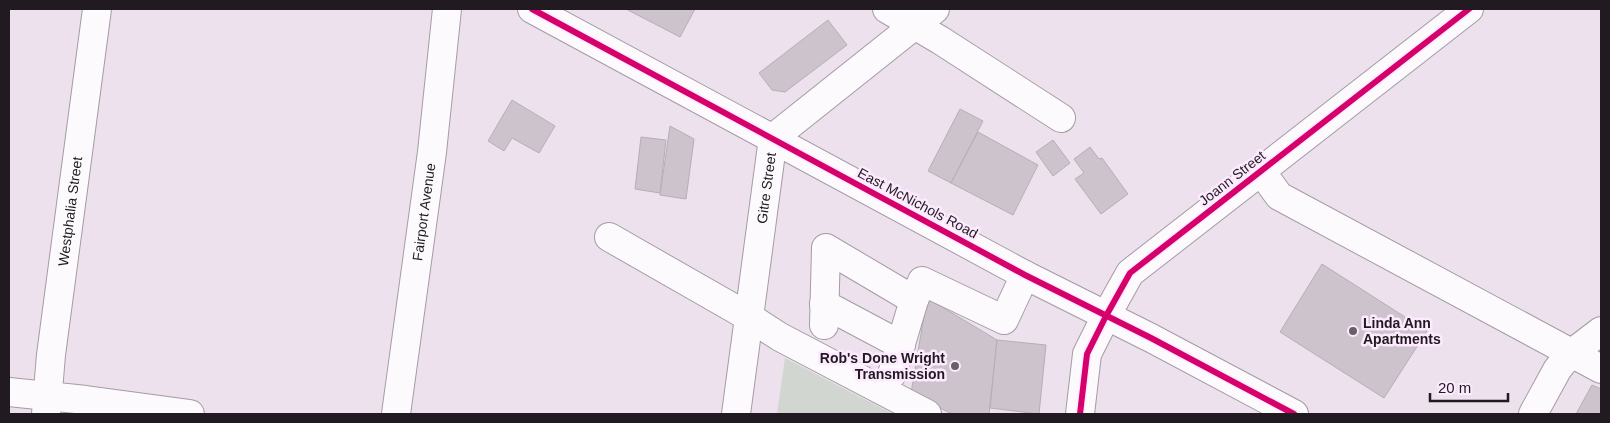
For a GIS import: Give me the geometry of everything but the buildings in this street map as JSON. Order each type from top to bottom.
[{"type":"street","name":"Westphalia Street","points":[[46,405],[52,345],[97,9]]},
{"type":"street","name":"Fairport Avenue","points":[[396,414],[432,152],[447,9]]},
{"type":"street","name":"East McNichols Road","points":[[532,9],[1025,275],[1160,343],[1294,414]]},
{"type":"street","points":[[887,9],[925,17],[1061,118]]},
{"type":"street","name":"Joann Street","points":[[1080,414],[1087,354],[1130,273],[1469,9]]},
{"type":"street","name":"Gitre Street","points":[[736,414],[773,138],[925,17]]},
{"type":"street","points":[[1261,171],[1280,196],[1601,369]]},
{"type":"street","points":[[609,237],[749,316],[780,337],[927,414]]},
{"type":"street","points":[[901,345],[824,314],[826,248],[914,300]]},
{"type":"street","points":[[892,374],[914,300],[922,280],[1004,320],[1025,275]]},
{"type":"street","points":[[1533,414],[1556,370],[1572,353],[1601,331]]},
{"type":"street","points":[[9,392],[46,405],[190,414]]},
{"type":"shaded area","points":[[785,358],[893,414],[777,414]]},
{"type":"cycle path","points":[[532,9],[1025,275],[1151,338],[1294,414]]},
{"type":"cycle path","points":[[1080,414],[1087,354],[1130,273],[1469,9]]},
{"type":"place","name":"Linda Ann Apartments","points":[[1353,331]]},
{"type":"place","name":"Rob's Done Wright Transmission","points":[[955,366]]}]
